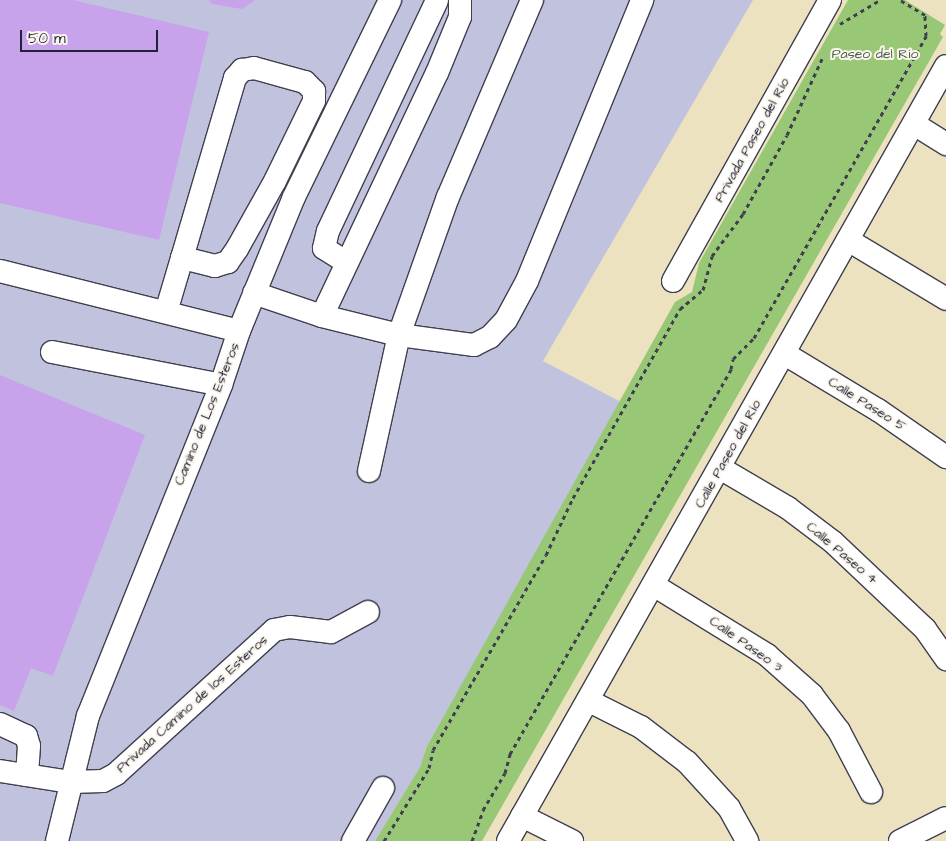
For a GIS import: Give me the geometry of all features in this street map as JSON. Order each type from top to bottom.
[{"type":"street","name":"Camino de Los Esteros","points":[[57,841],[88,716],[220,385],[254,293],[294,197],[390,0]]},
{"type":"street","points":[[346,262],[324,248],[326,237],[437,0]]},
{"type":"street","points":[[322,316],[437,72],[460,17],[460,0]]},
{"type":"street","points":[[369,471],[399,335],[448,197],[532,0]]},
{"type":"street","points":[[254,293],[322,316],[399,335],[474,345],[490,338],[506,320],[527,282],[642,0]]},
{"type":"street","name":"Privada Paseo del Río","points":[[673,281],[830,0]]},
{"type":"street","name":"Calle Paseo del Río","points":[[508,841],[655,586],[946,66]]},
{"type":"street","points":[[166,312],[235,78],[242,70],[254,68],[305,82],[314,91],[314,101],[275,181],[228,262],[215,266],[182,258]]},
{"type":"street","points":[[914,124],[946,144]]},
{"type":"street","points":[[848,240],[946,299]]},
{"type":"street","points":[[0,271],[239,331]]},
{"type":"street","points":[[52,352],[220,385]]},
{"type":"street","name":"Calle Paseo 5","points":[[785,354],[878,410],[946,457]]},
{"type":"street","name":"Calle Paseo 4","points":[[720,468],[788,508],[833,542],[925,629],[946,659]]},
{"type":"street","name":"Calle Paseo 3","points":[[655,586],[766,655],[812,695],[839,731],[871,792]]},
{"type":"street","name":"Privada Camino de los Esteros","points":[[0,771],[96,784],[116,774],[274,630],[290,627],[331,632],[368,612]]},
{"type":"street","points":[[589,701],[641,727],[687,762],[728,808],[747,841]]},
{"type":"street","points":[[0,724],[26,736],[29,746],[27,775]]},
{"type":"street","points":[[354,841],[383,788]]},
{"type":"street","points":[[522,816],[572,841]]},
{"type":"street","points":[[900,841],[946,818]]},
{"type":"path","points":[[837,26],[880,0]]},
{"type":"path","points":[[472,841],[483,810],[505,773],[510,754],[726,378],[733,359],[754,338],[926,36],[925,15],[900,0]]},
{"type":"path","points":[[384,841],[429,768],[433,750],[546,555],[573,498],[680,308],[703,290],[712,256],[743,214],[787,135],[825,53]]},
{"type":"shaded area","points":[[0,0],[753,0],[543,361],[621,402],[427,746],[420,767],[375,841],[0,841]]},
{"type":"green space","name":"Paseo del Río","points":[[848,0],[905,0],[945,25],[940,34],[943,37],[482,841],[375,841],[420,767],[427,746],[675,302],[692,292],[699,263]]},
{"type":"building","points":[[0,0],[73,0],[209,32],[159,240],[0,203]]},
{"type":"building","points":[[209,0],[255,0],[242,9],[212,4]]},
{"type":"building","points":[[0,375],[145,435],[53,676],[31,668],[14,711],[0,705]]}]
